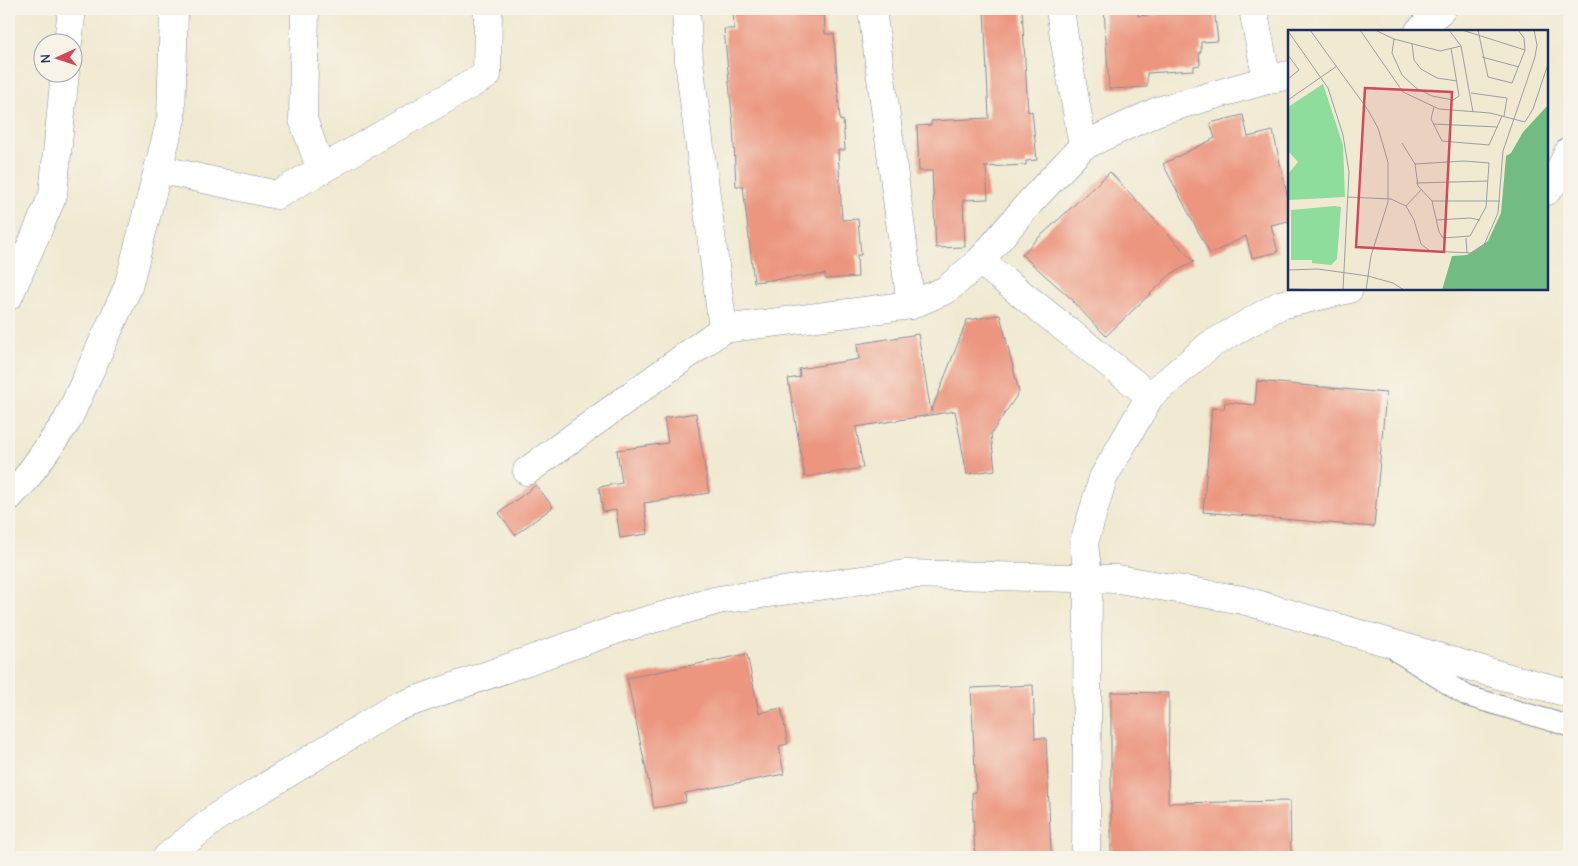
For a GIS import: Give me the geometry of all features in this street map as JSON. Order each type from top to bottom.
[{"type":"street","points":[[69,32],[72,9]]},
{"type":"street","points":[[9,496],[25,480],[67,420],[128,287],[171,119],[174,9]]},
{"type":"street","points":[[305,9],[303,119],[321,170]]},
{"type":"street","points":[[158,169],[277,194],[487,75],[488,9]]},
{"type":"street","points":[[686,9],[689,61],[723,329]]},
{"type":"street","points":[[872,9],[911,305]]},
{"type":"street","points":[[1060,9],[1083,146]]},
{"type":"street","points":[[527,471],[723,329],[911,305],[946,290],[980,261],[1032,200],[1083,146],[1158,111],[1278,78],[1253,9]]},
{"type":"street","points":[[1419,30],[1442,9]]},
{"type":"street","points":[[9,296],[52,194],[64,82]]},
{"type":"street","points":[[1548,190],[1569,150]]},
{"type":"street","points":[[980,261],[1150,396]]},
{"type":"street","points":[[1086,857],[1088,578],[1084,543],[1103,478],[1150,396],[1210,345],[1280,305],[1345,290]]},
{"type":"street","points":[[167,857],[218,816],[394,708],[621,628],[718,600],[905,574],[1118,579],[1243,600],[1506,677],[1569,693]]},
{"type":"lane","points":[[1379,639],[1467,696],[1569,726]]},
{"type":"building","points":[[733,9],[824,9],[825,34],[834,34],[840,121],[843,120],[845,150],[838,150],[842,220],[858,219],[861,255],[857,255],[858,277],[825,279],[825,274],[754,282],[743,186],[736,186],[733,125],[724,29],[734,29]]},
{"type":"building","points":[[984,9],[1022,9],[1028,112],[1032,111],[1037,160],[1026,161],[1026,165],[984,167],[986,168],[988,199],[963,200],[965,247],[936,248],[932,171],[919,171],[917,126],[931,125],[931,121],[989,118]]},
{"type":"building","points":[[1104,9],[1138,9],[1138,16],[1214,9],[1218,41],[1201,42],[1201,52],[1199,52],[1200,65],[1194,66],[1194,70],[1147,73],[1147,87],[1109,89]]},
{"type":"building","points":[[1243,115],[1248,137],[1273,131],[1288,199],[1288,221],[1271,225],[1278,252],[1252,258],[1246,236],[1210,254],[1163,164],[1215,138],[1210,123]]},
{"type":"building","points":[[1110,172],[1194,262],[1171,274],[1106,336],[1073,302],[1075,302],[1022,255]]},
{"type":"building","points":[[1000,315],[1019,392],[991,434],[995,470],[967,474],[955,411],[856,427],[863,468],[805,477],[788,379],[800,377],[799,369],[859,359],[857,344],[918,334],[931,412],[967,320]]},
{"type":"building","points":[[1257,381],[1386,393],[1374,527],[1203,512],[1212,408],[1224,409],[1225,402],[1255,405]]},
{"type":"building","points":[[696,413],[709,493],[644,503],[648,534],[620,538],[616,510],[603,512],[599,487],[622,483],[617,450],[668,443],[664,418]]},
{"type":"building","points":[[536,485],[553,507],[515,535],[499,513]]},
{"type":"building","points":[[747,654],[759,713],[781,708],[788,744],[779,746],[784,774],[685,793],[686,802],[654,808],[627,678]]},
{"type":"building","points":[[1033,685],[1035,738],[1046,738],[1051,853],[1038,854],[1038,857],[975,857],[972,793],[976,792],[971,688]]},
{"type":"building","points":[[1111,692],[1169,693],[1168,803],[1290,801],[1291,857],[1111,857]]}]
